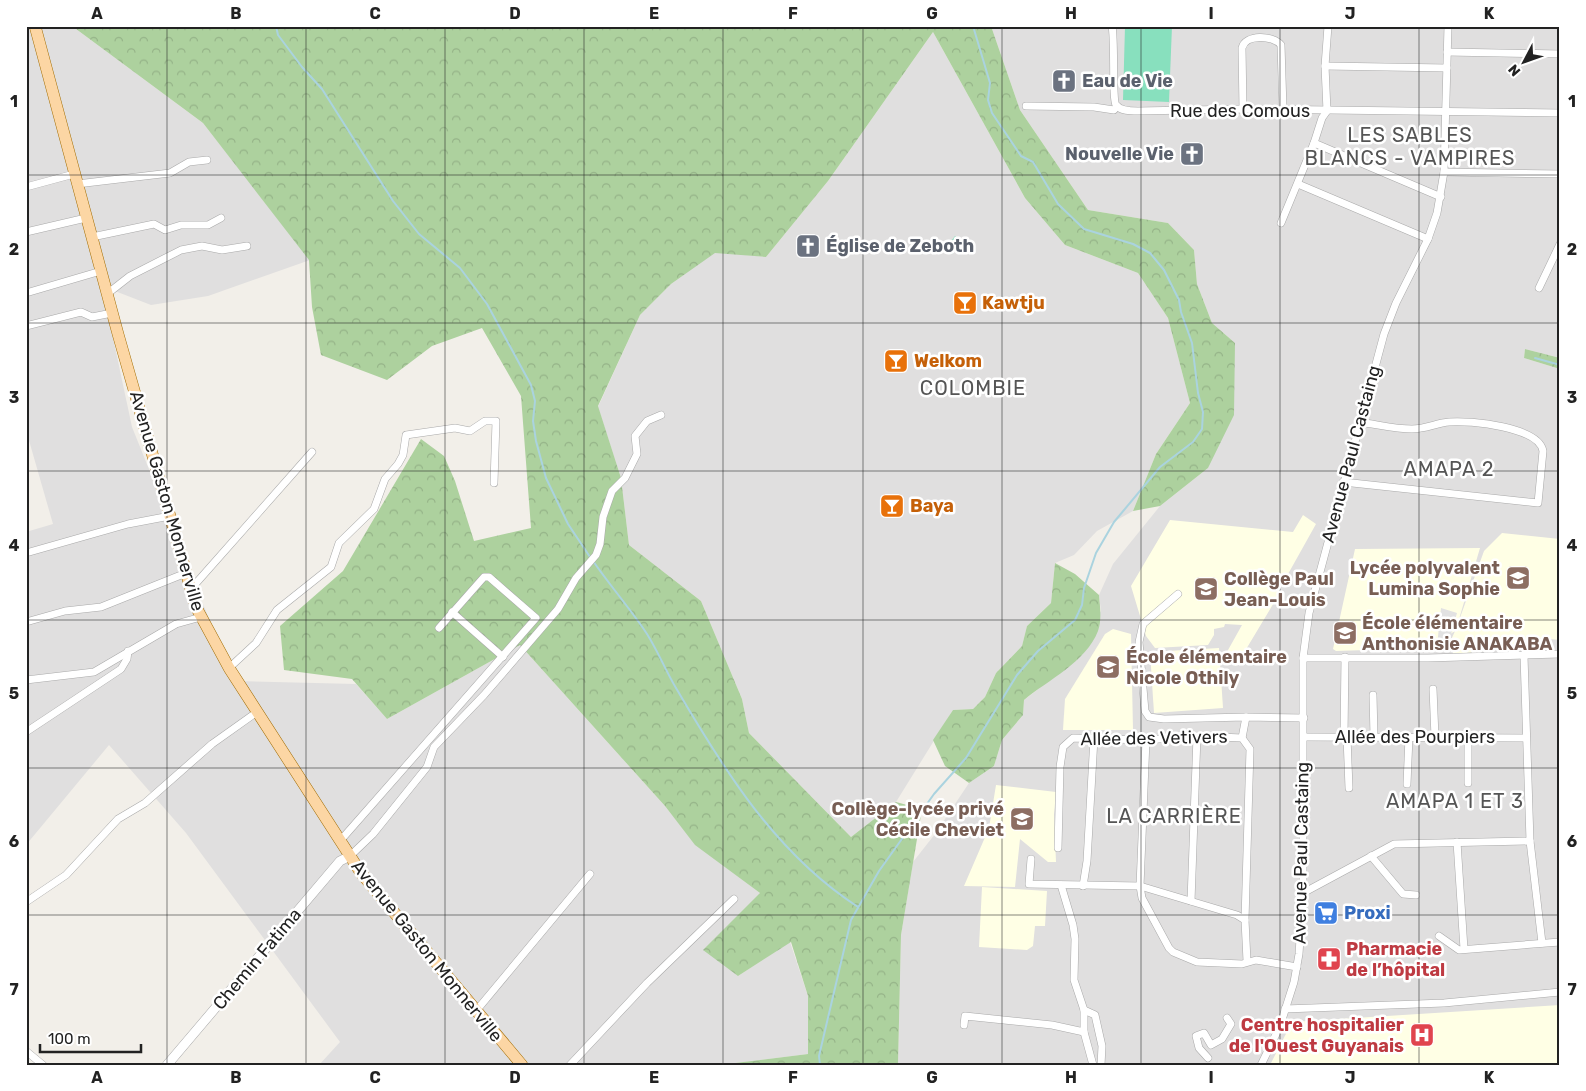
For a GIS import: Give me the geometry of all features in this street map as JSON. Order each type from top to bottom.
[{"type":"main road","name":"Avenue Gaston Monnerville","points":[[34,26],[190,590],[201,617],[229,668],[373,890],[520,1064]]},
{"type":"street","points":[[1112,26],[1115,73],[1113,98],[1117,106]]},
{"type":"street","points":[[1281,223],[1298,184],[1322,118],[1327,112],[1325,66],[1328,26]]},
{"type":"street","name":"Avenue Paul Castaing","points":[[1261,1065],[1280,1026],[1297,967],[1303,893],[1303,658],[1313,594],[1358,422],[1390,316],[1428,240],[1441,197],[1444,172],[1448,26]]},
{"type":"street","points":[[1243,109],[1242,48],[1245,41],[1250,38],[1274,39],[1281,45],[1282,109]]},
{"type":"street","points":[[1447,52],[1560,54]]},
{"type":"street","points":[[1325,66],[1447,68]]},
{"type":"street","name":"Rue des Comous","points":[[1026,106],[1094,107],[1114,110],[1117,106],[1138,111],[1282,109],[1327,112],[1560,113]]},
{"type":"street","points":[[1314,143],[1441,197]]},
{"type":"street","points":[[26,188],[76,179],[170,173],[189,162],[206,160]]},
{"type":"street","points":[[1444,172],[1560,174]]},
{"type":"street","points":[[1298,184],[1428,240]]},
{"type":"street","points":[[26,232],[86,218]]},
{"type":"street","points":[[92,237],[154,224],[165,230],[181,225],[208,225],[221,218]]},
{"type":"street","points":[[107,294],[130,276],[181,250],[202,246],[222,250],[247,246]]},
{"type":"street","points":[[1539,288],[1559,247]]},
{"type":"street","points":[[26,293],[101,271]]},
{"type":"street","points":[[26,326],[81,312],[92,317],[112,313]]},
{"type":"street","points":[[350,856],[373,834],[427,768],[434,747],[484,695],[558,609],[576,578],[596,555],[600,544],[603,518],[612,491],[625,478],[637,454],[635,436],[647,421],[661,414]]},
{"type":"street","points":[[229,668],[256,643],[277,610],[331,567],[340,543],[374,509],[385,479],[403,455],[406,435],[455,428],[470,431],[485,422],[496,421],[494,483]]},
{"type":"street","points":[[1343,482],[1538,503],[1543,451],[1542,444],[1537,439],[1509,427],[1497,425],[1451,421],[1408,429],[1358,422]]},
{"type":"street","points":[[190,590],[312,452]]},
{"type":"street","points":[[26,552],[128,524],[170,516]]},
{"type":"street","points":[[26,622],[65,611],[101,607],[186,573]]},
{"type":"street","points":[[340,841],[535,622],[536,618],[490,577],[484,577],[480,579],[439,628]]},
{"type":"street","points":[[1178,594],[1143,624],[1139,642],[1145,711],[1154,719],[1304,718]]},
{"type":"street","points":[[452,612],[503,657]]},
{"type":"street","points":[[26,680],[94,672],[176,624],[201,617]]},
{"type":"street","points":[[26,732],[121,669],[127,659],[128,651]]},
{"type":"street","points":[[1303,658],[1560,654]]},
{"type":"street","points":[[1524,656],[1530,841],[1542,943]]},
{"type":"street","points":[[1345,657],[1349,788]]},
{"type":"street","points":[[1433,689],[1435,737]]},
{"type":"street","points":[[1373,695],[1374,737]]},
{"type":"street","points":[[26,902],[66,875],[118,819],[144,803],[212,744],[257,712]]},
{"type":"street","points":[[1242,738],[1246,717]]},
{"type":"street","points":[[1191,901],[1198,736]]},
{"type":"street","name":"Allée des Vetivers","points":[[1058,848],[1060,767],[1063,747],[1073,738],[1146,740],[1198,736],[1242,738],[1250,750],[1245,920],[1247,961]]},
{"type":"street","name":"Allée des Pourpiers","points":[[1304,737],[1526,738]]},
{"type":"street","points":[[1407,784],[1409,737]]},
{"type":"street","points":[[1468,737],[1468,784]]},
{"type":"street","points":[[1083,886],[1087,861],[1094,738]]},
{"type":"street","points":[[1146,740],[1140,886],[1142,898],[1158,931],[1173,952],[1205,963],[1242,964],[1247,961],[1256,960],[1297,967]]},
{"type":"street","points":[[1303,893],[1394,844],[1530,841]]},
{"type":"street","points":[[1457,842],[1464,949]]},
{"type":"street","name":"Chemin Fatima","points":[[167,1065],[335,866],[350,856]]},
{"type":"street","points":[[1371,856],[1401,892],[1407,895],[1416,895]]},
{"type":"street","points":[[1031,860],[1029,884],[1140,886],[1234,914],[1245,920]]},
{"type":"street","points":[[476,1011],[590,874]]},
{"type":"street","points":[[1061,885],[1075,939],[1075,982],[1084,1010],[1084,1032],[1093,1065]]},
{"type":"street","points":[[570,1065],[647,983],[734,899]]},
{"type":"street","points":[[1439,936],[1454,948],[1464,949],[1560,942]]},
{"type":"street","points":[[1285,1009],[1444,1002],[1560,992]]},
{"type":"street","points":[[1084,1010],[1095,1015],[1102,1046],[1101,1065]]},
{"type":"street","points":[[964,1025],[965,1016],[1052,1025],[1084,1032]]},
{"type":"street","points":[[1211,1045],[1222,1039],[1230,1024],[1227,1018]]},
{"type":"street","points":[[1204,1033],[1211,1045],[1208,1062],[1199,1048],[1196,1036],[1204,1033]]},
{"type":"street","points":[[26,1051],[43,1065]]},
{"type":"shaded area","points":[[26,26],[72,26],[203,123],[310,260],[208,296],[151,305],[102,286],[132,427],[234,681],[356,684],[387,719],[520,645],[665,806],[695,844],[760,893],[738,976],[790,942],[808,996],[808,1054],[719,1065],[319,1065],[340,1042],[186,833],[109,745],[26,845],[26,532],[53,524],[26,430]]},
{"type":"shaded area","points":[[991,26],[1560,26],[1560,358],[1525,349],[1524,358],[1560,369],[1560,1065],[898,1065],[901,935],[913,862],[935,834],[969,783],[994,766],[1002,740],[1023,715],[1024,700],[1037,690],[1101,611],[1099,595],[1113,564],[1160,506],[1208,468],[1235,343],[1212,323],[1197,284],[1194,250],[1168,223],[1088,210],[1020,110]]},
{"type":"shaded area","points":[[933,32],[1025,198],[1065,245],[1138,273],[1168,318],[1190,403],[1156,454],[1133,511],[1097,531],[1074,555],[1055,563],[1051,603],[1027,626],[1022,646],[996,673],[985,697],[973,709],[953,710],[896,802],[851,837],[749,733],[742,699],[701,601],[629,545],[621,478],[598,407],[640,315],[671,284],[715,252],[766,257],[828,181]]},
{"type":"shaded area","name":"Collège Paul Jean-Louis","points":[[1303,515],[1316,524],[1278,592],[1278,596],[1236,666],[1223,659],[1242,625],[1225,624],[1224,627],[1214,629],[1214,635],[1208,645],[1155,648],[1146,636],[1131,586],[1170,520],[1293,532]]},
{"type":"shaded area","points":[[1502,533],[1560,539],[1560,640],[1528,637],[1527,644],[1492,647],[1485,651],[1453,654],[1453,650],[1447,649],[1455,631],[1429,648],[1336,651],[1333,649],[1355,549],[1480,548],[1457,626],[1484,551]]},
{"type":"shaded area","points":[[1441,608],[1457,613],[1447,648],[1437,646]]},
{"type":"shaded area","name":"École élémentaire Nicole Othily","points":[[1113,629],[1131,634],[1133,730],[1063,730],[1065,699],[1105,634]]},
{"type":"shaded area","points":[[1219,648],[1223,708],[1154,713],[1150,652]]},
{"type":"shaded area","points":[[996,785],[1056,792],[1054,814],[1056,862],[1048,862],[1020,839],[1015,887],[964,886],[989,828]]},
{"type":"shaded area","points":[[982,887],[1047,891],[1045,926],[1035,926],[1033,946],[1027,950],[979,947]]},
{"type":"shaded area","name":"Centre hospitalier de l'Ouest Guyanais","points":[[1560,1005],[1560,1065],[1270,1065],[1292,1022]]},
{"type":"green space","points":[[72,26],[991,26],[1020,110],[1088,210],[1168,223],[1194,250],[1197,284],[1212,323],[1235,343],[1234,415],[1208,468],[1160,506],[1133,511],[1156,454],[1190,403],[1168,318],[1138,273],[1065,245],[1025,198],[933,32],[828,181],[766,257],[715,253],[671,284],[640,315],[598,406],[621,478],[629,545],[701,601],[742,699],[749,733],[851,837],[896,802],[922,809],[901,935],[898,1065],[719,1065],[808,1054],[808,996],[791,942],[738,976],[703,950],[760,893],[695,845],[665,806],[520,645],[387,719],[352,679],[284,670],[280,626],[343,571],[421,439],[444,456],[455,481],[474,541],[531,528],[521,396],[482,328],[432,346],[387,380],[321,355],[312,307],[309,260],[203,123]]},
{"type":"green space","points":[[1125,26],[1172,26],[1169,102],[1123,100]]},
{"type":"green space","points":[[955,236],[962,242],[952,254],[945,249]]},
{"type":"green space","points":[[1525,349],[1560,358],[1560,369],[1524,358]]},
{"type":"green space","points":[[1055,563],[1075,574],[1099,595],[1100,618],[1098,631],[1085,652],[1076,661],[1024,700],[1023,715],[1002,740],[994,766],[969,783],[945,766],[933,740],[953,710],[973,709],[985,697],[996,673],[1022,646],[1027,626],[1051,603]]},
{"type":"waterway","points":[[276,26],[278,35],[302,67],[322,89],[393,201],[419,234],[460,268],[487,304],[531,385],[535,401],[533,421],[536,441],[546,478],[568,524],[590,557]]},
{"type":"waterway","points":[[820,1065],[819,1056],[851,920],[879,871],[934,794],[966,758],[1017,675],[1038,651],[1075,620],[1082,605],[1084,588],[1096,553],[1114,522],[1160,467],[1193,442],[1202,429],[1203,412],[1198,393],[1192,343],[1181,312],[1179,300],[1164,270],[1150,253],[1133,244],[1084,229],[1058,204],[1033,162],[1021,156],[992,113],[988,100],[990,83],[973,26]]},
{"type":"waterway","points":[[1535,358],[1560,365]]},
{"type":"waterway","points":[[593,561],[648,635],[694,719],[754,808],[802,862],[829,886],[858,907]]},
{"type":"place","name":"Eau de Vie","points":[[1064,81]]},
{"type":"place","name":"Nouvelle Vie","points":[[1192,154]]},
{"type":"place","name":"Église de Zeboth","points":[[808,246]]},
{"type":"place","name":"Kawtju","points":[[965,303]]},
{"type":"place","name":"Welkom","points":[[896,361]]},
{"type":"place","name":"Baya","points":[[892,506]]},
{"type":"place","name":"Lycée polyvalent Lumina Sophie","points":[[1518,578]]},
{"type":"place","name":"Collège Paul Jean-Louis","points":[[1206,589]]},
{"type":"place","name":"École élémentaire Anthonisie ANAKABA","points":[[1345,633]]},
{"type":"place","name":"École élémentaire Nicole Othily","points":[[1108,667]]},
{"type":"place","name":"Collège-lycée privé Cécile Cheviet","points":[[1022,819]]},
{"type":"place","name":"Proxi","points":[[1326,913]]},
{"type":"place","name":"Pharmacie de l’hôpital","points":[[1329,959]]},
{"type":"place","name":"Centre hospitalier de l'Ouest Guyanais","points":[[1422,1035]]},
{"type":"district","name":"LES SABLES BLANCS - VAMPIRES","points":[[1410,146]]},
{"type":"district","name":"COLOMBIE","points":[[973,388]]},
{"type":"district","name":"AMAPA 2","points":[[1449,469]]},
{"type":"district","name":"AMAPA 1 ET 3","points":[[1455,801]]},
{"type":"district","name":"LA CARRIÈRE","points":[[1174,816]]}]
